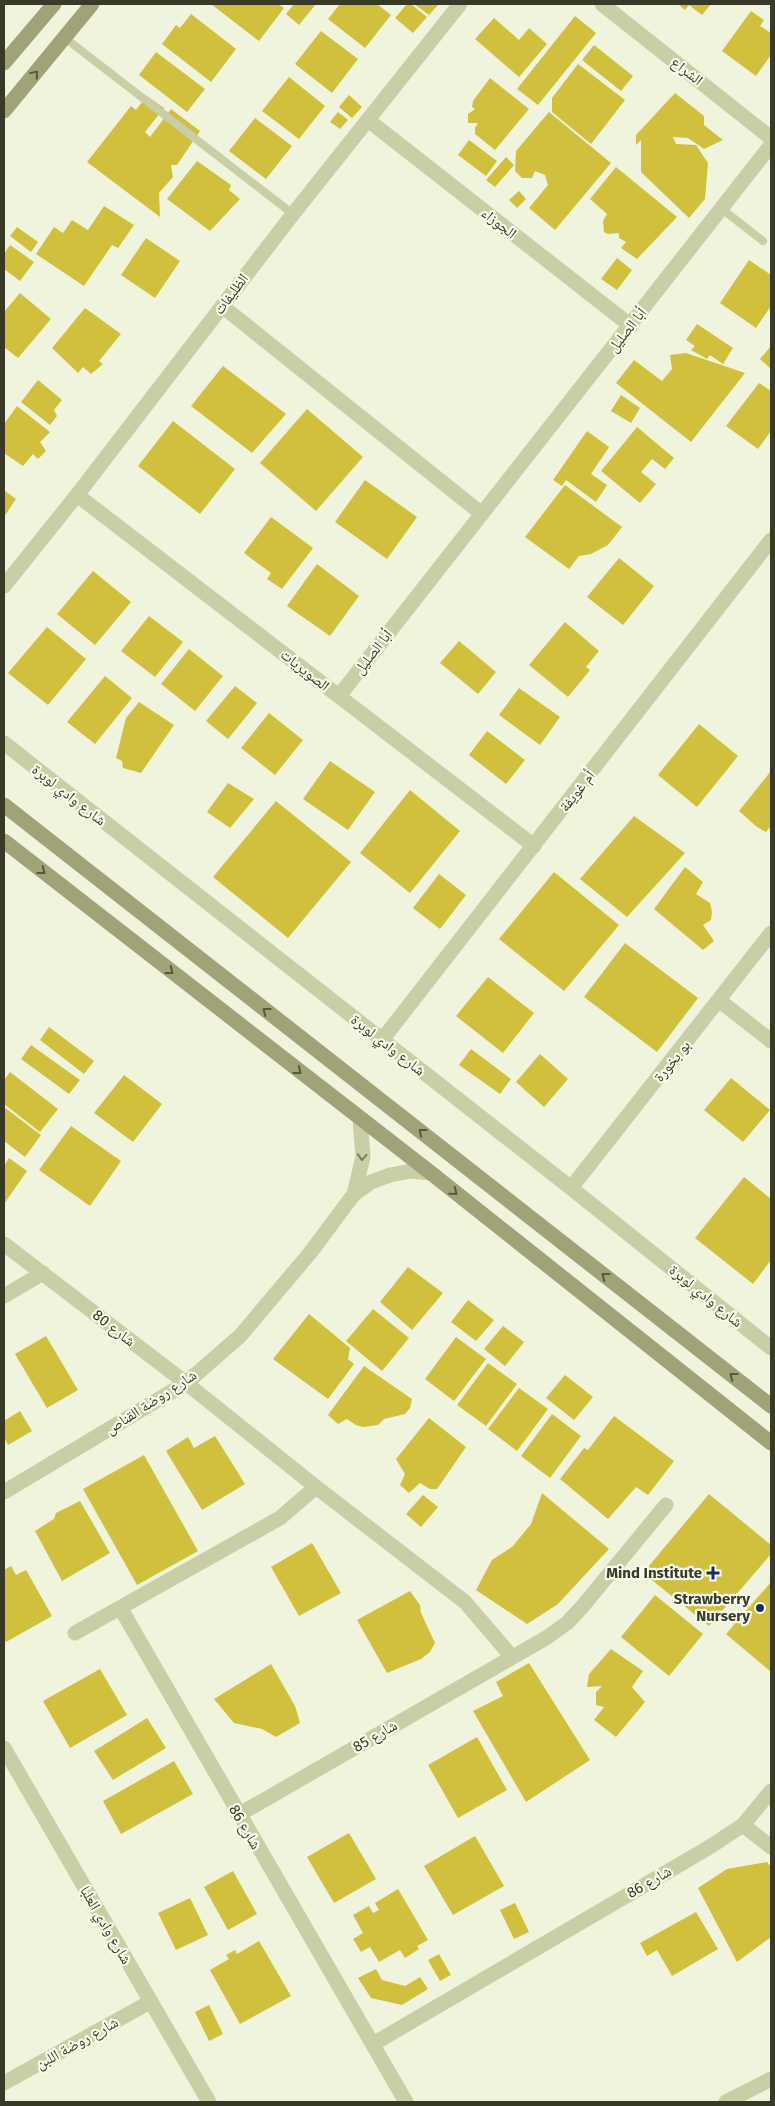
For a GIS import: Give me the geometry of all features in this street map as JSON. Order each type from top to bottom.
[{"type":"street","points":[[4,63],[54,4]]},
{"type":"street","points":[[4,111],[92,4]]},
{"type":"street","name":"الظليفات","points":[[4,586],[77,495],[293,214],[460,4]]},
{"type":"street","name":"الشراع","points":[[602,4],[771,138]]},
{"type":"street","name":"الجوزاء","points":[[368,120],[630,326]]},
{"type":"street","name":"أبا الصليل","points":[[339,696],[771,145]]},
{"type":"street","points":[[222,306],[482,514]]},
{"type":"street","name":"الصويريات","points":[[77,495],[534,846]]},
{"type":"street","name":"أم غويفة","points":[[382,1040],[771,540]]},
{"type":"street","name":"شارع وادي لوبرة","points":[[4,743],[571,1188],[771,1348]]},
{"type":"street","points":[[4,805],[771,1406]]},
{"type":"street","points":[[4,841],[431,1173],[771,1443]]},
{"type":"street","name":"بو بخورة","points":[[571,1188],[720,1001],[771,933]]},
{"type":"street","points":[[720,1001],[771,1041]]},
{"type":"street","name":"شارع روضة القناص","points":[[354,1194],[362,1157],[360,1119]]},
{"type":"street","name":"شارع روضة القناص","points":[[4,1492],[186,1383],[240,1336],[299,1267],[354,1194],[371,1182],[390,1174],[431,1173]]},
{"type":"street","name":"شارع 80","points":[[4,1244],[186,1383]]},
{"type":"street","points":[[4,1296],[42,1273]]},
{"type":"street","points":[[186,1383],[316,1487],[465,1602],[512,1657]]},
{"type":"street","points":[[75,1633],[121,1609],[280,1518],[316,1487]]},
{"type":"street","name":"شارع 85","points":[[238,1815],[546,1638],[567,1623],[666,1505]]},
{"type":"street","name":"شارع 86","points":[[121,1609],[238,1815],[406,2102]]},
{"type":"street","name":"شارع وادي العلبا","points":[[4,1748],[209,2102]]},
{"type":"street","name":"شارع 86","points":[[372,2044],[708,1848],[743,1825],[771,1791]]},
{"type":"street","points":[[743,1825],[771,1847]]},
{"type":"street","name":"شارع روضة اللبن","points":[[4,2083],[150,2002]]},
{"type":"street","points":[[726,2102],[771,2079]]},
{"type":"lane","points":[[65,38],[293,214]]},
{"type":"lane","points":[[722,209],[763,241]]},
{"type":"building","points":[[211,4],[278,4],[284,8],[259,41]]},
{"type":"building","points":[[294,4],[316,4],[299,25],[286,14]]},
{"type":"building","points":[[340,4],[377,4],[391,15],[365,48],[328,19]]},
{"type":"building","points":[[407,4],[411,4],[427,17],[413,33],[395,18]]},
{"type":"building","points":[[414,4],[439,4],[429,15]]},
{"type":"building","points":[[678,4],[711,4],[702,15],[689,5],[685,10]]},
{"type":"building","points":[[751,11],[764,20],[760,26],[771,33],[771,55],[756,76],[722,51]]},
{"type":"building","points":[[191,14],[236,49],[211,82],[162,44],[176,25],[180,28]]},
{"type":"building","points":[[575,16],[596,33],[538,105],[517,89]]},
{"type":"building","points":[[494,18],[519,40],[529,28],[547,44],[519,77],[475,39]]},
{"type":"building","points":[[321,31],[358,59],[332,93],[295,64]]},
{"type":"building","points":[[594,45],[633,76],[621,91],[582,60]]},
{"type":"building","points":[[156,52],[205,89],[187,112],[139,75]]},
{"type":"building","points":[[578,64],[625,100],[591,144],[552,112],[552,98]]},
{"type":"building","points":[[289,77],[325,106],[299,139],[262,111]]},
{"type":"building","points":[[490,78],[529,109],[495,150],[475,134],[475,128],[478,123],[468,123],[468,114],[475,109],[472,107],[473,101]]},
{"type":"building","points":[[675,93],[704,116],[704,125],[723,140],[704,149],[688,138],[673,137],[676,144],[696,145],[708,163],[705,199],[689,218],[641,172],[641,140],[636,145],[636,135]]},
{"type":"building","points":[[349,95],[362,107],[352,118],[339,107]]},
{"type":"building","points":[[147,96],[164,108],[145,132],[150,137],[171,109],[200,131],[177,165],[171,165],[173,177],[159,193],[160,217],[87,162],[131,106],[136,110]]},
{"type":"building","points":[[338,112],[348,120],[340,129],[330,122]]},
{"type":"building","points":[[549,112],[611,163],[555,230],[529,208],[548,185],[545,175],[535,171],[532,178],[522,178],[515,171],[516,151]]},
{"type":"building","points":[[255,118],[292,146],[266,179],[229,151]]},
{"type":"building","points":[[469,140],[497,161],[486,176],[458,155]]},
{"type":"building","points":[[506,157],[514,165],[495,187],[486,180]]},
{"type":"building","points":[[197,161],[231,185],[229,190],[240,199],[210,231],[167,199]]},
{"type":"building","points":[[616,167],[677,217],[637,259],[621,248],[626,242],[619,238],[619,233],[608,234],[604,232],[603,221],[607,214],[590,199]]},
{"type":"building","points":[[519,191],[526,199],[517,208],[509,200]]},
{"type":"building","points":[[104,206],[134,225],[118,248],[112,245],[84,286],[36,254],[54,227],[63,233],[72,220],[88,230]]},
{"type":"building","points":[[17,227],[38,242],[31,252],[10,236]]},
{"type":"building","points":[[146,238],[180,261],[155,298],[121,275]]},
{"type":"building","points":[[10,245],[34,262],[20,281],[4,269],[4,254]]},
{"type":"building","points":[[617,258],[632,270],[617,290],[601,279]]},
{"type":"building","points":[[749,260],[771,275],[771,306],[756,328],[720,303]]},
{"type":"building","points":[[20,293],[51,319],[18,358],[4,347],[4,312]]},
{"type":"building","points":[[85,308],[121,334],[99,361],[103,364],[91,374],[83,367],[78,373],[52,348]]},
{"type":"building","points":[[697,324],[733,348],[723,364],[710,355],[707,359],[691,350],[695,346],[686,340]]},
{"type":"building","points":[[771,346],[771,369],[760,359]]},
{"type":"building","points":[[686,353],[745,373],[691,442],[616,383],[634,360],[662,381],[672,369],[670,355]]},
{"type":"building","points":[[223,366],[286,414],[252,453],[191,406]]},
{"type":"building","points":[[38,380],[62,400],[54,410],[57,416],[50,425],[21,402]]},
{"type":"building","points":[[759,383],[771,391],[771,431],[758,449],[726,426]]},
{"type":"building","points":[[621,395],[640,408],[631,423],[611,411]]},
{"type":"building","points":[[17,406],[50,432],[40,442],[46,451],[38,459],[33,454],[23,466],[4,453],[4,424]]},
{"type":"building","points":[[307,409],[363,457],[316,511],[260,463]]},
{"type":"building","points":[[173,421],[235,469],[200,514],[138,466]]},
{"type":"building","points":[[637,427],[674,458],[665,469],[652,459],[641,472],[656,484],[640,503],[601,471]]},
{"type":"building","points":[[587,431],[609,447],[591,474],[607,485],[596,502],[566,480],[562,486],[553,480]]},
{"type":"building","points":[[365,480],[417,517],[387,559],[335,522]]},
{"type":"building","points":[[565,485],[622,527],[608,545],[591,554],[579,556],[569,569],[525,537]]},
{"type":"building","points":[[4,490],[16,499],[4,517]]},
{"type":"building","points":[[271,517],[313,548],[282,589],[267,579],[271,573],[244,553]]},
{"type":"building","points":[[619,558],[654,586],[623,625],[587,597]]},
{"type":"building","points":[[317,564],[359,596],[330,636],[287,606]]},
{"type":"building","points":[[93,571],[131,602],[95,645],[57,614]]},
{"type":"building","points":[[149,616],[183,642],[155,677],[121,651]]},
{"type":"building","points":[[565,622],[599,651],[586,667],[590,670],[568,697],[529,665]]},
{"type":"building","points":[[47,627],[86,659],[48,705],[8,673]]},
{"type":"building","points":[[459,641],[496,672],[478,694],[440,663]]},
{"type":"building","points":[[189,649],[223,676],[195,711],[161,684]]},
{"type":"building","points":[[105,676],[132,698],[95,744],[67,722]]},
{"type":"building","points":[[235,686],[257,703],[228,739],[206,721]]},
{"type":"building","points":[[519,688],[560,717],[540,745],[499,715]]},
{"type":"building","points":[[139,702],[174,725],[141,773],[123,768],[122,761],[116,758],[126,718]]},
{"type":"building","points":[[269,713],[303,740],[275,775],[241,748]]},
{"type":"building","points":[[699,724],[738,756],[697,807],[658,775]]},
{"type":"building","points":[[487,731],[525,760],[506,784],[469,755]]},
{"type":"building","points":[[330,761],[375,792],[348,830],[303,799]]},
{"type":"building","points":[[771,771],[771,826],[766,832],[757,827],[739,811]]},
{"type":"building","points":[[228,783],[254,799],[230,828],[207,812]]},
{"type":"building","points":[[410,790],[460,831],[410,893],[360,853]]},
{"type":"building","points":[[276,801],[351,862],[288,938],[213,877]]},
{"type":"building","points":[[634,816],[685,853],[627,917],[580,879]]},
{"type":"building","points":[[685,867],[703,882],[696,894],[710,903],[712,912],[711,920],[703,925],[714,941],[703,950],[654,909]]},
{"type":"building","points":[[554,872],[619,925],[564,991],[499,939]]},
{"type":"building","points":[[439,874],[466,895],[440,929],[413,908]]},
{"type":"building","points":[[625,943],[698,998],[657,1052],[584,997]]},
{"type":"building","points":[[488,977],[534,1013],[503,1053],[456,1016]]},
{"type":"building","points":[[49,1027],[94,1061],[84,1074],[40,1040]]},
{"type":"building","points":[[31,1045],[80,1080],[69,1094],[21,1059]]},
{"type":"building","points":[[471,1049],[511,1079],[500,1094],[459,1065]]},
{"type":"building","points":[[540,1054],[568,1079],[544,1107],[516,1082]]},
{"type":"building","points":[[10,1072],[58,1109],[40,1132],[4,1104],[4,1080]]},
{"type":"building","points":[[124,1075],[162,1104],[133,1142],[94,1113]]},
{"type":"building","points":[[731,1078],[770,1110],[743,1142],[704,1110]]},
{"type":"building","points":[[4,1107],[41,1135],[25,1157],[4,1141]]},
{"type":"building","points":[[71,1126],[121,1161],[90,1206],[39,1170]]},
{"type":"building","points":[[9,1158],[27,1171],[4,1204],[4,1166]]},
{"type":"building","points":[[744,1177],[771,1199],[771,1260],[753,1284],[695,1238]]},
{"type":"building","points":[[408,1267],[443,1293],[412,1330],[380,1302]]},
{"type":"building","points":[[468,1300],[494,1320],[476,1341],[451,1322]]},
{"type":"building","points":[[373,1309],[409,1338],[382,1371],[346,1341]]},
{"type":"building","points":[[309,1314],[350,1348],[348,1359],[354,1364],[328,1399],[273,1359]]},
{"type":"building","points":[[503,1326],[524,1342],[505,1366],[484,1349]]},
{"type":"building","points":[[46,1336],[78,1390],[47,1408],[15,1354]]},
{"type":"building","points":[[456,1337],[486,1359],[454,1401],[425,1379]]},
{"type":"building","points":[[488,1363],[517,1384],[486,1426],[457,1405]]},
{"type":"building","points":[[364,1366],[412,1399],[410,1408],[405,1414],[384,1419],[378,1425],[363,1427],[347,1419],[338,1424],[328,1415]]},
{"type":"building","points":[[565,1375],[593,1397],[574,1420],[546,1398]]},
{"type":"building","points":[[519,1388],[548,1409],[517,1451],[488,1429]]},
{"type":"building","points":[[20,1411],[32,1431],[8,1445],[4,1437],[4,1421]]},
{"type":"building","points":[[552,1414],[581,1436],[550,1478],[521,1456]]},
{"type":"building","points":[[614,1416],[674,1461],[648,1495],[636,1487],[608,1519],[560,1479],[584,1448],[588,1450]]},
{"type":"building","points":[[429,1418],[466,1447],[437,1489],[430,1489],[420,1483],[409,1493],[400,1485],[405,1474],[396,1459]]},
{"type":"building","points":[[215,1436],[245,1484],[202,1510],[166,1451],[188,1437],[194,1448]]},
{"type":"building","points":[[144,1455],[198,1551],[137,1585],[83,1489]]},
{"type":"building","points":[[542,1493],[609,1549],[558,1604],[527,1624],[476,1590],[492,1560],[512,1547],[531,1524]]},
{"type":"building","name":"Mind Institute","points":[[709,1494],[771,1545],[771,1554],[709,1626],[643,1573]]},
{"type":"building","points":[[423,1495],[438,1507],[421,1527],[406,1514]]},
{"type":"building","points":[[80,1501],[110,1553],[62,1581],[35,1531],[54,1519],[56,1513]]},
{"type":"building","points":[[312,1543],[341,1593],[299,1616],[271,1567]]},
{"type":"building","points":[[11,1566],[16,1575],[26,1570],[52,1616],[6,1642],[4,1638],[4,1570]]},
{"type":"building","name":"Strawberry Nursery","points":[[771,1582],[771,1670],[770,1671],[726,1634]]},
{"type":"building","points":[[410,1591],[420,1605],[421,1613],[435,1643],[430,1652],[421,1659],[387,1673],[357,1620]]},
{"type":"building","points":[[655,1595],[703,1634],[669,1676],[621,1637]]},
{"type":"building","points":[[611,1649],[643,1671],[632,1687],[645,1702],[616,1737],[594,1720],[604,1707],[596,1705],[596,1692],[602,1686],[587,1687],[589,1674]]},
{"type":"building","points":[[529,1663],[590,1760],[526,1802],[473,1711],[503,1696],[496,1682]]},
{"type":"building","points":[[271,1664],[295,1706],[300,1723],[276,1737],[262,1729],[234,1723],[214,1699]]},
{"type":"building","points":[[100,1669],[127,1715],[70,1748],[43,1701]]},
{"type":"building","points":[[147,1718],[166,1748],[113,1780],[94,1751]]},
{"type":"building","points":[[477,1737],[507,1790],[458,1818],[428,1765]]},
{"type":"building","points":[[174,1761],[193,1794],[121,1834],[103,1801]]},
{"type":"building","points":[[349,1833],[376,1879],[334,1903],[307,1857]]},
{"type":"building","points":[[475,1836],[504,1886],[453,1915],[424,1866]]},
{"type":"building","points":[[767,1862],[771,1867],[771,1937],[737,1962],[698,1888],[727,1869]]},
{"type":"building","points":[[233,1871],[257,1914],[228,1930],[204,1887]]},
{"type":"building","points":[[398,1889],[428,1940],[417,1946],[419,1949],[405,1958],[400,1950],[379,1962],[370,1947],[361,1952],[353,1939],[363,1933],[353,1915],[369,1906],[373,1913],[379,1910],[375,1903]]},
{"type":"building","points":[[190,1898],[208,1935],[176,1950],[158,1913]]},
{"type":"building","points":[[515,1903],[529,1932],[514,1939],[500,1910]]},
{"type":"building","points":[[696,1912],[718,1949],[672,1976],[657,1950],[647,1956],[640,1943]]},
{"type":"building","points":[[259,1941],[291,1996],[240,2024],[210,1970],[229,1959],[226,1955],[235,1950],[237,1954]]},
{"type":"building","points":[[439,1954],[451,1975],[440,1981],[428,1960]]},
{"type":"building","points":[[376,1969],[382,1980],[405,1986],[420,1977],[428,1989],[402,2005],[371,1998],[358,1978]]},
{"type":"building","points":[[209,2005],[223,2034],[209,2041],[195,2012]]},
{"type":"place","name":"Mind Institute","points":[[713,1573]]},
{"type":"place","name":"Strawberry Nursery","points":[[760,1608]]}]
